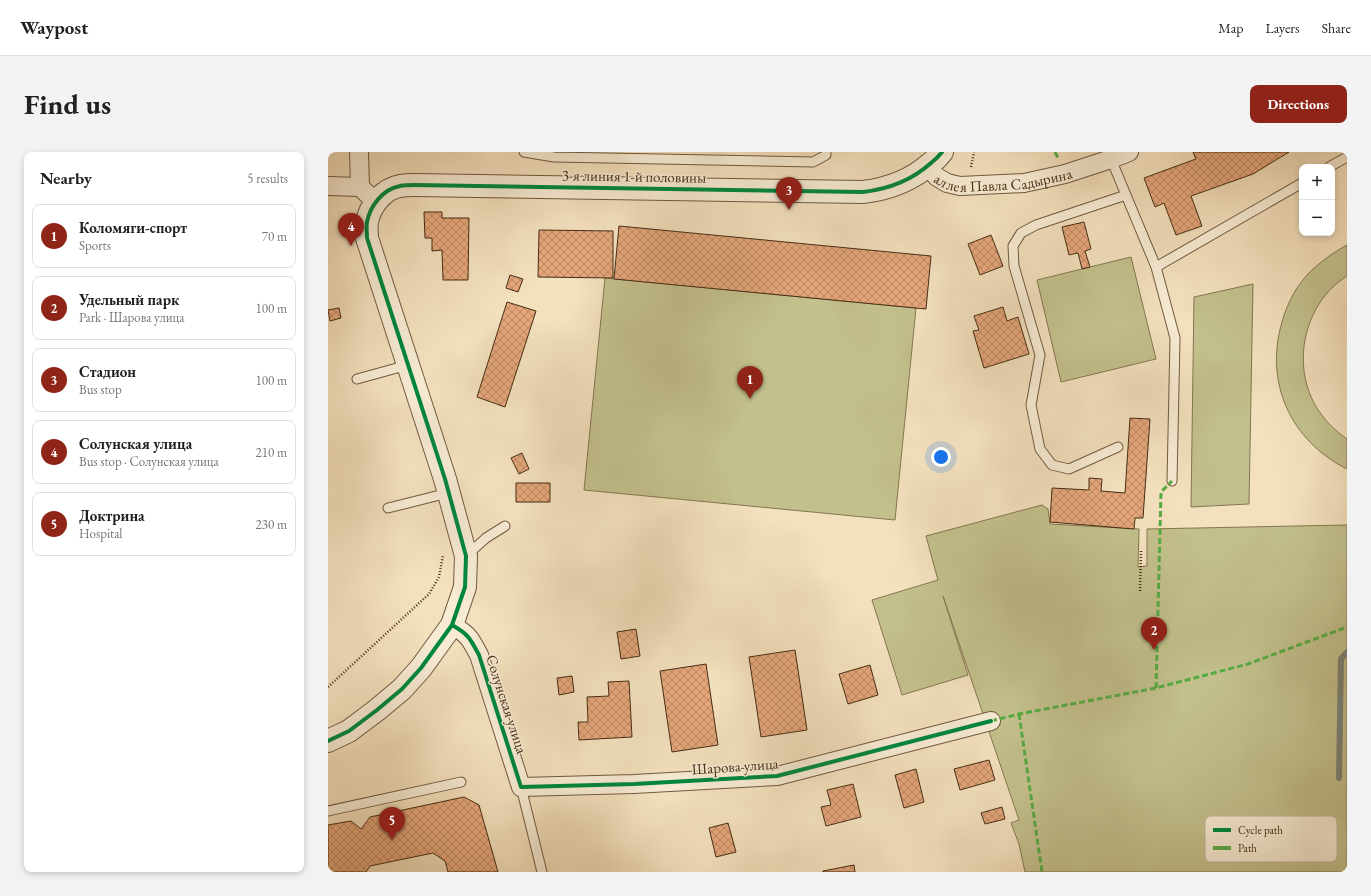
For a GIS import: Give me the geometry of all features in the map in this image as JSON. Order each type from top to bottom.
[{"type":"street","points":[[360,152],[360,187]]},
{"type":"street","name":"аллея Павла Садырина","points":[[935,159],[937,177],[947,183],[960,186],[984,186],[1024,183],[1065,174],[1129,152]]},
{"type":"street","name":"3-я линия 1-й половины","points":[[376,202],[386,191],[398,186],[416,185],[863,192],[879,190],[897,185],[914,176],[935,159]]},
{"type":"street","points":[[328,186],[360,187],[376,202],[369,213],[367,238],[448,493],[466,556],[465,587],[452,626],[421,668],[402,689],[377,710],[349,730],[328,741]]},
{"type":"street","name":"Солунская улица","points":[[452,626],[462,631],[470,638],[478,654],[521,787]]},
{"type":"street","name":"Шарова улица","points":[[521,787],[634,784],[777,776],[991,722]]},
{"type":"lane","points":[[524,152],[554,157],[813,162],[826,155],[826,152]]},
{"type":"lane","points":[[1334,164],[1347,157]]},
{"type":"lane","points":[[1111,159],[1156,267],[1175,338],[1172,481]]},
{"type":"lane","points":[[1156,267],[1299,185]]},
{"type":"lane","points":[[1118,448],[1069,469],[1052,466],[1040,449],[1030,405],[1040,355],[1014,266],[1013,246],[1021,234],[1036,225],[1126,195]]},
{"type":"lane","points":[[357,379],[408,366]]},
{"type":"lane","points":[[388,508],[448,493]]},
{"type":"lane","points":[[466,556],[486,538],[505,526]]},
{"type":"lane","points":[[328,811],[461,782]]},
{"type":"lane","name":"Солунская улица","points":[[521,787],[542,872]]},
{"type":"path","points":[[1140,591],[1141,551]]},
{"type":"path","points":[[328,687],[429,594],[439,577],[443,554]]},
{"type":"shaded area","points":[[1347,245],[1347,276],[1332,288],[1319,303],[1305,339],[1303,359],[1305,378],[1311,397],[1327,421],[1336,431],[1347,439],[1347,469],[1327,457],[1311,443],[1297,426],[1287,408],[1280,388],[1277,367],[1277,345],[1287,308],[1302,281],[1320,263]]},
{"type":"shaded area","points":[[1131,257],[1156,359],[1061,382],[1037,280]]},
{"type":"shaded area","points":[[605,278],[916,308],[895,520],[584,490]]},
{"type":"shaded area","points":[[1253,284],[1249,504],[1191,507],[1194,297]]},
{"type":"shaded area","points":[[1042,505],[1048,509],[1050,524],[1139,529],[1138,567],[1147,566],[1147,529],[1347,525],[1347,872],[1025,872],[1019,844],[1011,823],[1019,820],[943,596],[968,675],[902,695],[872,600],[938,580],[926,536]]},
{"type":"building","points":[[1193,152],[1289,152],[1253,174],[1191,196],[1202,226],[1176,235],[1164,203],[1155,207],[1144,178],[1196,159]]},
{"type":"building","points":[[424,212],[442,212],[442,218],[469,218],[468,280],[443,280],[442,250],[432,251],[432,238],[425,238]]},
{"type":"building","points":[[1084,222],[1091,249],[1085,251],[1090,267],[1082,269],[1078,253],[1069,255],[1062,227]]},
{"type":"building","points":[[619,226],[931,256],[926,309],[614,279]]},
{"type":"building","points":[[539,230],[613,231],[613,278],[538,277]]},
{"type":"building","points":[[991,235],[1003,266],[980,275],[968,244]]},
{"type":"building","points":[[510,275],[523,279],[518,292],[506,288]]},
{"type":"building","points":[[507,302],[536,311],[505,407],[477,397]]},
{"type":"building","points":[[1003,307],[1007,321],[1018,317],[1029,354],[984,368],[973,331],[979,330],[974,316]]},
{"type":"building","points":[[339,308],[341,318],[330,321],[328,310]]},
{"type":"building","points":[[1130,418],[1150,419],[1143,518],[1135,518],[1134,529],[1050,522],[1052,488],[1089,490],[1089,478],[1102,479],[1101,491],[1125,493]]},
{"type":"building","points":[[522,453],[529,469],[519,474],[511,458]]},
{"type":"building","points":[[516,483],[550,483],[550,502],[516,502]]},
{"type":"building","points":[[636,629],[640,656],[621,659],[617,632]]},
{"type":"building","points":[[795,650],[807,730],[761,737],[749,657]]},
{"type":"building","points":[[706,664],[718,745],[672,752],[660,671]]},
{"type":"building","points":[[870,665],[878,695],[848,704],[839,674]]},
{"type":"building","points":[[572,676],[574,692],[559,695],[557,678]]},
{"type":"building","points":[[629,681],[632,737],[579,740],[578,722],[588,722],[587,697],[609,696],[608,682]]},
{"type":"building","points":[[989,760],[995,780],[960,790],[954,769]]},
{"type":"building","points":[[916,769],[924,802],[904,808],[895,775]]},
{"type":"building","points":[[853,784],[861,817],[826,826],[821,807],[831,805],[827,790]]},
{"type":"building","points":[[464,797],[479,805],[498,872],[448,872],[445,861],[433,853],[370,866],[366,872],[328,872],[328,825],[351,821],[361,829],[370,817]]},
{"type":"building","points":[[1002,807],[1005,819],[985,824],[981,813]]},
{"type":"building","points":[[728,823],[736,852],[716,857],[709,828]]},
{"type":"building","points":[[854,865],[855,872],[823,872],[823,871]]},
{"type":"waterway","points":[[1339,778],[1341,659],[1347,652]]},
{"type":"marked path","points":[[1055,152],[1058,158]]},
{"type":"marked path","points":[[1156,688],[1161,492],[1172,481]]},
{"type":"marked path","points":[[991,721],[1019,714],[1156,688],[1248,664],[1347,627]]},
{"type":"marked path","points":[[1019,714],[1042,872]]},
{"type":"cycle path","points":[[328,741],[349,731],[377,710],[402,689],[421,668],[452,625],[465,587],[466,556],[445,479],[367,238],[367,224],[371,210],[383,194],[394,188],[413,185],[863,192],[882,189],[916,175],[942,152]]},
{"type":"cycle path","points":[[452,625],[468,637],[479,655],[521,787],[634,784],[777,776],[991,721]]},
{"type":"place","name":"Стадион","points":[[789,210]]},
{"type":"place","name":"Солунская улица","points":[[351,246]]},
{"type":"place","name":"Коломяги-спорт","points":[[750,399]]},
{"type":"place","name":"Удельный парк","points":[[1154,650]]},
{"type":"place","name":"Доктрина","points":[[392,840]]}]
